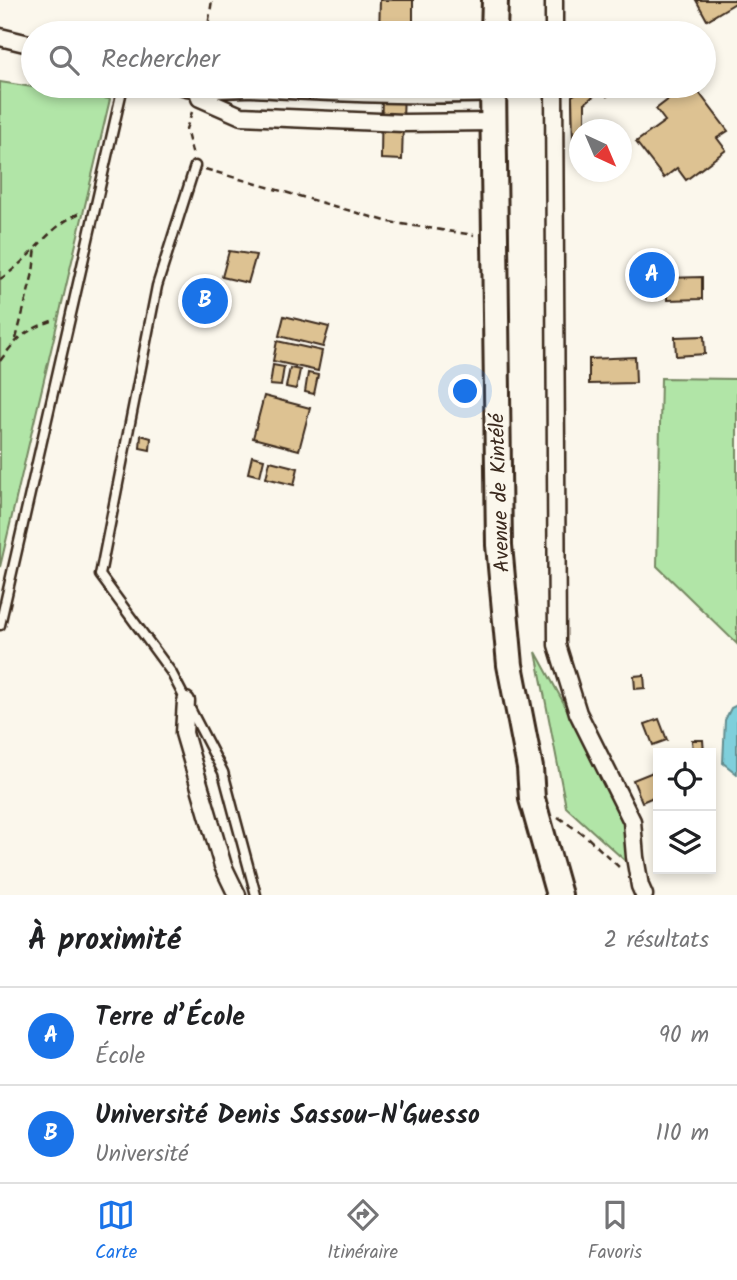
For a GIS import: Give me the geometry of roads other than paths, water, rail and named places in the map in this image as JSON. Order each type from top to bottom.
[{"type":"main road","points":[[494,21],[495,0]]},
{"type":"main road","name":"Avenue de Kintélé","points":[[484,98],[492,134],[502,595],[510,665],[530,768],[533,799],[559,895]]},
{"type":"street","points":[[554,0],[554,21]]},
{"type":"street","points":[[0,37],[21,42]]},
{"type":"street","points":[[200,98],[242,116],[403,123],[467,122],[492,134]]},
{"type":"street","points":[[554,98],[557,645],[578,713],[632,821],[642,891]]},
{"type":"street","points":[[467,122],[492,134]]},
{"type":"street","points":[[186,701],[184,733],[223,866],[237,895]]},
{"type":"lane","points":[[0,625],[121,98]]},
{"type":"lane","points":[[195,166],[157,286],[100,575],[171,672],[223,772],[256,895]]},
{"type":"water","points":[[737,705],[737,774],[723,763],[725,720],[731,708]]},
{"type":"place","name":"Terre d’École","points":[[652,275]]},
{"type":"place","name":"Université Denis Sassou-N'Guesso","points":[[205,301]]}]
